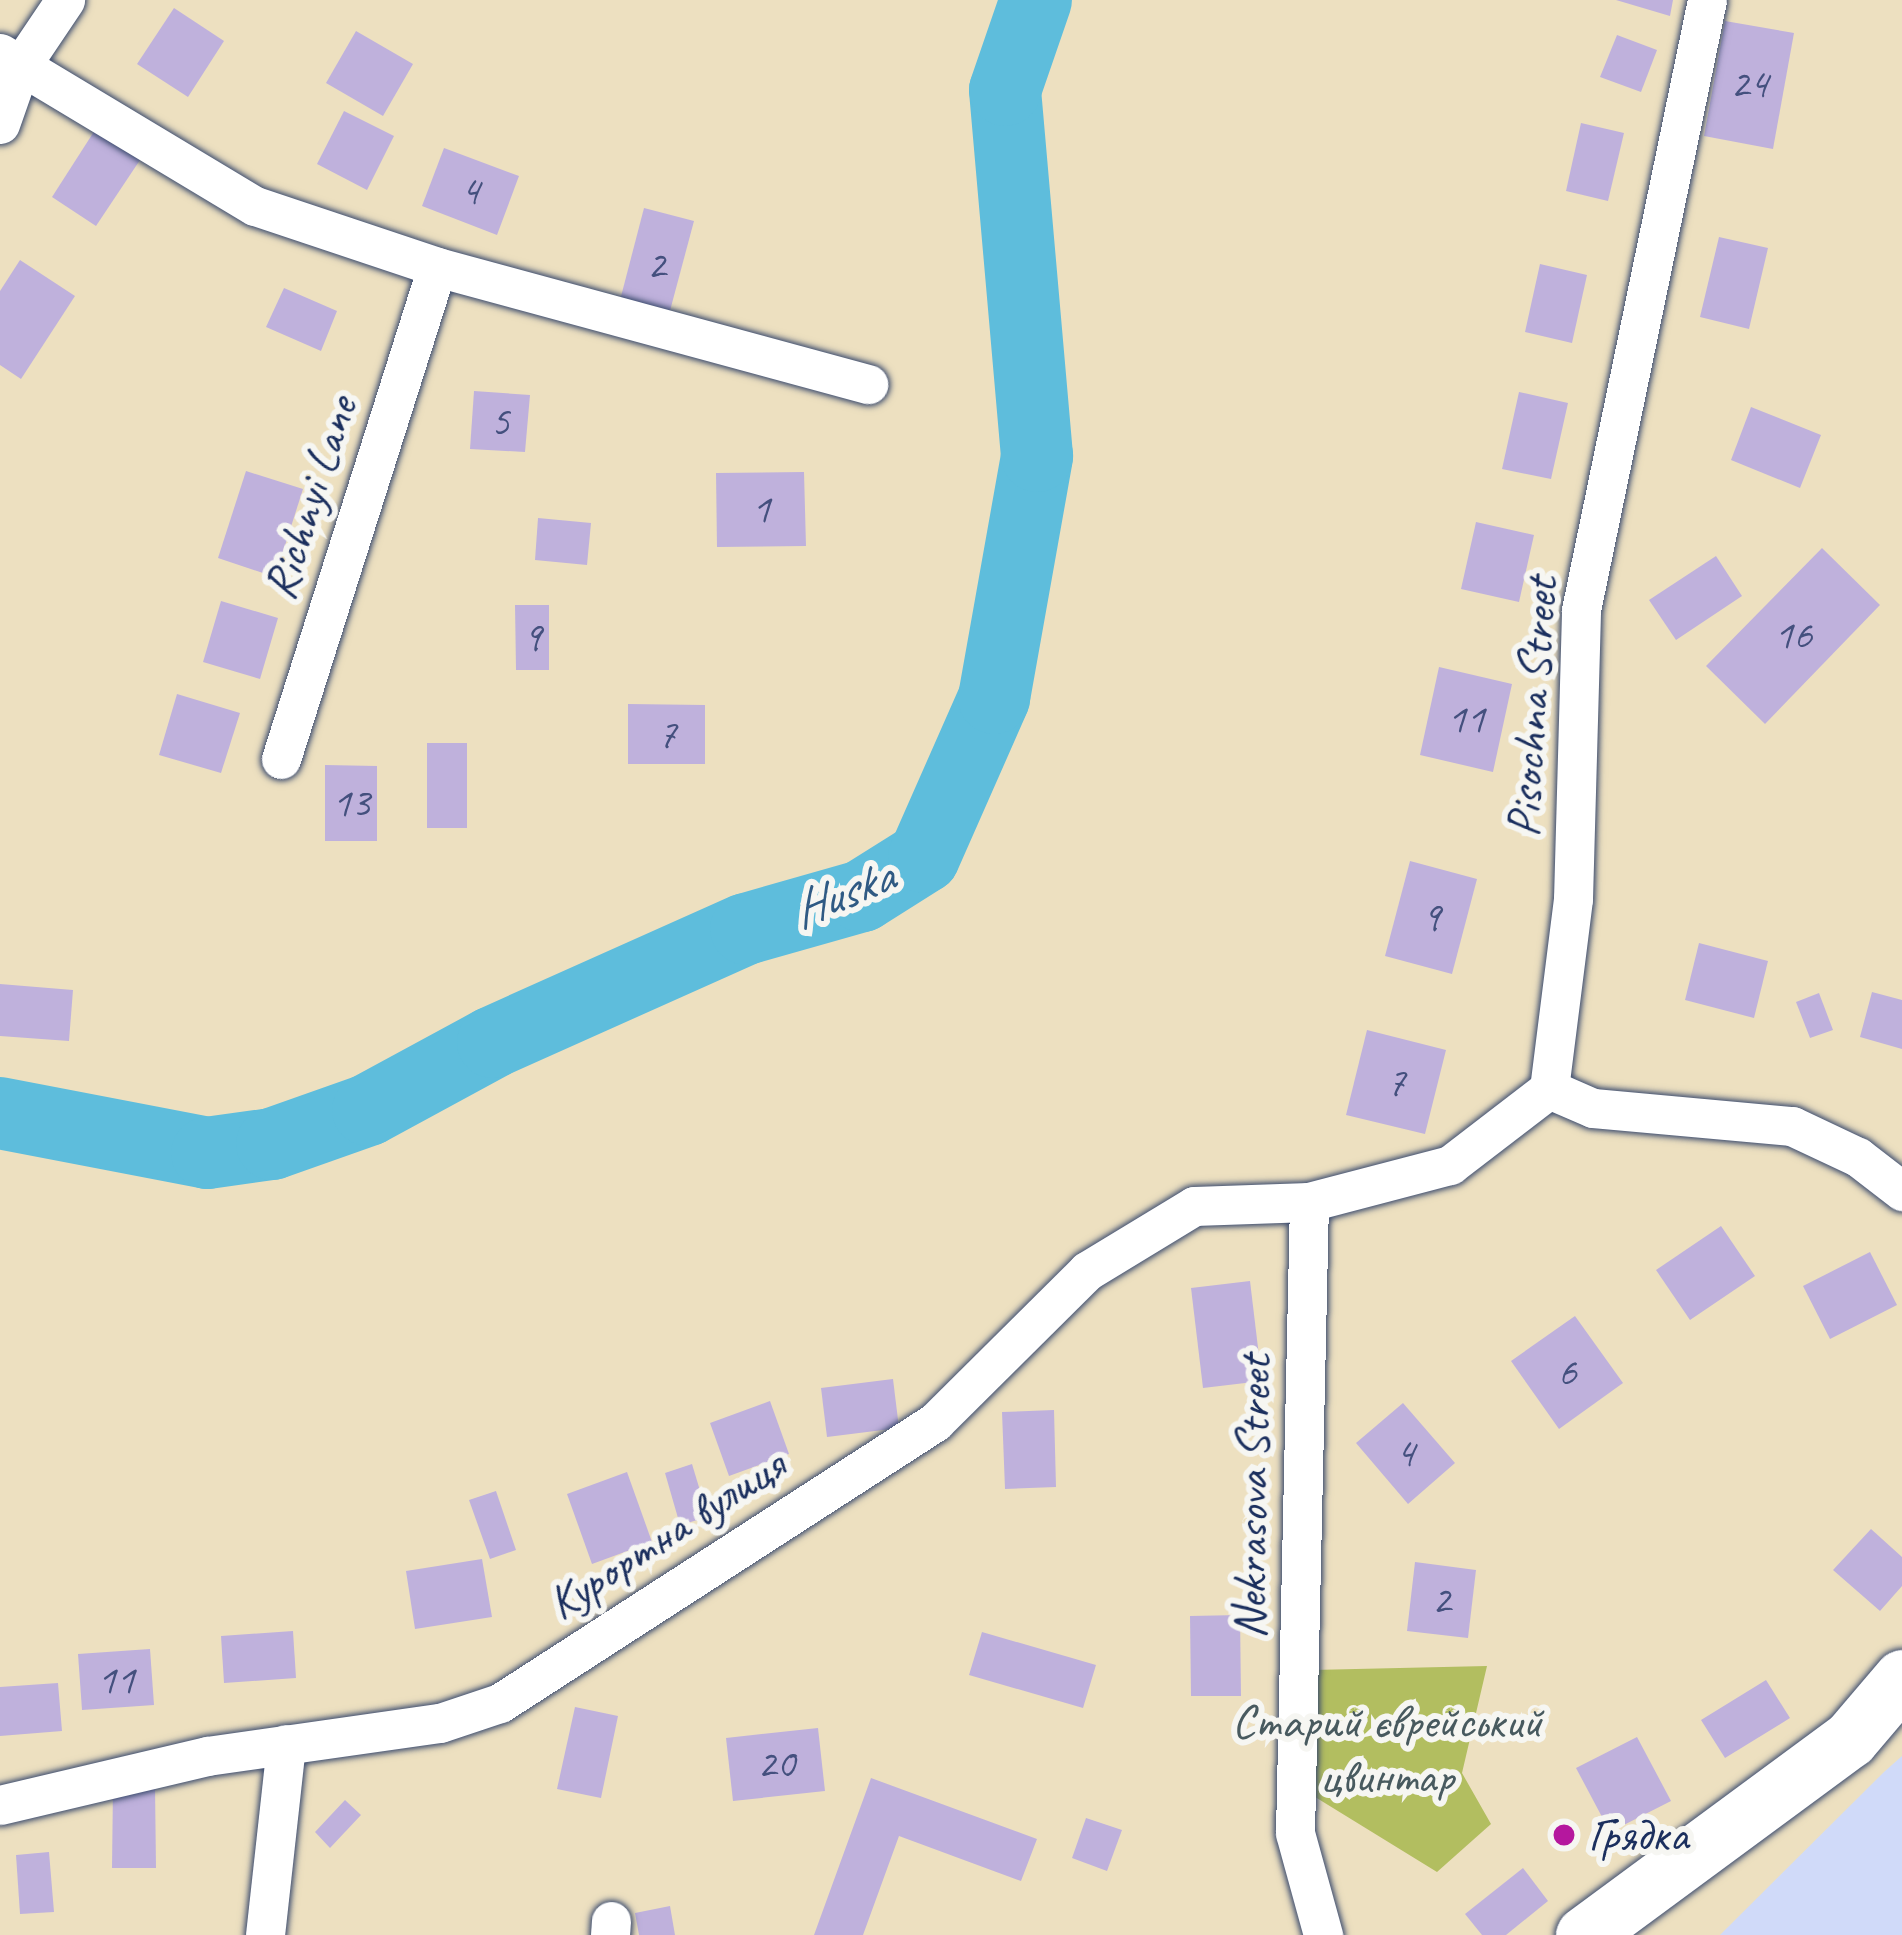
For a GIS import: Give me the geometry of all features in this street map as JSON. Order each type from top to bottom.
[{"type":"main road","points":[[1584,1935],[1850,1738],[1902,1678]]},
{"type":"street","points":[[0,124],[10,60],[65,0]]},
{"type":"street","name":"Pisochna Street","points":[[1549,1089],[1573,899],[1582,610],[1707,0]]},
{"type":"street","points":[[10,60],[255,206],[437,267],[868,384]]},
{"type":"street","name":"Richnyi Lane","points":[[281,759],[437,267]]},
{"type":"street","points":[[1309,1202],[1450,1165],[1549,1089],[1593,1108],[1792,1126],[1858,1156],[1902,1191]]},
{"type":"street","name":"Курортна вулиця","points":[[0,1805],[286,1744],[440,1723],[500,1703],[935,1423],[1087,1270],[1194,1206],[1309,1202]]},
{"type":"street","name":"Nekrasova Street","points":[[1309,1202],[1295,1833],[1323,1935]]},
{"type":"street","points":[[266,1935],[286,1744]]},
{"type":"shaded area","points":[[1902,1756],[1902,1935],[1720,1935],[1884,1772]]},
{"type":"green space","name":"Старий єврейський цвинтар","points":[[1487,1666],[1462,1773],[1491,1824],[1437,1872],[1307,1792],[1312,1670]]},
{"type":"building","points":[[1616,0],[1673,0],[1670,16]]},
{"type":"building","points":[[174,8],[224,41],[188,97],[137,64]]},
{"type":"building","points":[[1725,21],[1794,33],[1773,149],[1704,136]]},
{"type":"building","points":[[356,31],[413,64],[383,116],[326,83]]},
{"type":"building","points":[[1617,35],[1657,50],[1641,92],[1600,77]]},
{"type":"building","points":[[344,111],[394,136],[367,190],[317,164]]},
{"type":"building","points":[[1581,123],[1624,133],[1608,201],[1566,191]]},
{"type":"building","points":[[95,130],[140,160],[96,226],[52,197]]},
{"type":"building","points":[[444,148],[519,176],[497,235],[422,206]]},
{"type":"building","points":[[644,208],[694,221],[667,322],[618,308]]},
{"type":"building","points":[[1719,237],[1768,248],[1749,329],[1700,317]]},
{"type":"building","points":[[20,260],[75,296],[21,379],[0,365],[0,291]]},
{"type":"building","points":[[1540,264],[1587,275],[1572,343],[1525,332]]},
{"type":"building","points":[[284,288],[337,311],[321,351],[266,327]]},
{"type":"building","points":[[474,391],[530,395],[525,452],[470,449]]},
{"type":"building","points":[[1519,392],[1568,403],[1551,479],[1502,469]]},
{"type":"building","points":[[1751,407],[1821,435],[1800,488],[1731,460]]},
{"type":"building","points":[[246,471],[303,489],[275,577],[218,558]]},
{"type":"building","points":[[804,472],[806,546],[717,547],[716,473]]},
{"type":"building","points":[[538,518],[591,523],[587,565],[535,560]]},
{"type":"building","points":[[1476,522],[1534,535],[1519,602],[1461,589]]},
{"type":"building","points":[[1822,548],[1880,605],[1765,724],[1706,666]]},
{"type":"building","points":[[1716,556],[1742,596],[1676,640],[1649,600]]},
{"type":"building","points":[[221,601],[278,618],[260,679],[203,662]]},
{"type":"building","points":[[515,605],[549,605],[549,670],[516,670]]},
{"type":"building","points":[[1439,667],[1512,684],[1493,772],[1420,755]]},
{"type":"building","points":[[177,694],[240,713],[221,773],[159,755]]},
{"type":"building","points":[[628,704],[705,705],[705,764],[628,764]]},
{"type":"building","points":[[427,743],[467,743],[467,828],[427,828]]},
{"type":"building","points":[[325,765],[377,766],[377,841],[325,841]]},
{"type":"building","points":[[1410,861],[1477,879],[1452,974],[1385,956]]},
{"type":"building","points":[[1699,943],[1768,961],[1754,1018],[1685,1000]]},
{"type":"building","points":[[0,984],[73,990],[69,1041],[0,1036]]},
{"type":"building","points":[[1872,992],[1902,1000],[1902,1049],[1860,1037]]},
{"type":"building","points":[[1819,993],[1833,1030],[1810,1038],[1796,1002]]},
{"type":"building","points":[[1367,1030],[1446,1050],[1425,1134],[1346,1115]]},
{"type":"building","points":[[1721,1226],[1755,1276],[1690,1320],[1656,1270]]},
{"type":"building","points":[[1870,1252],[1897,1305],[1830,1339],[1803,1286]]},
{"type":"building","points":[[1250,1281],[1262,1381],[1203,1388],[1191,1288]]},
{"type":"building","points":[[1575,1316],[1623,1383],[1559,1429],[1511,1361]]},
{"type":"building","points":[[893,1379],[899,1428],[827,1437],[821,1388]]},
{"type":"building","points":[[770,1401],[789,1454],[729,1476],[710,1423]]},
{"type":"building","points":[[1403,1403],[1455,1463],[1408,1504],[1356,1443]]},
{"type":"building","points":[[1054,1410],[1056,1487],[1005,1489],[1002,1412]]},
{"type":"building","points":[[692,1464],[708,1517],[680,1525],[665,1473]]},
{"type":"building","points":[[627,1472],[652,1542],[592,1564],[567,1494]]},
{"type":"building","points":[[496,1491],[516,1550],[490,1559],[469,1500]]},
{"type":"building","points":[[1871,1529],[1902,1557],[1902,1586],[1880,1611],[1833,1570]]},
{"type":"building","points":[[482,1559],[492,1617],[415,1629],[406,1571]]},
{"type":"building","points":[[1415,1562],[1476,1570],[1468,1638],[1407,1631]]},
{"type":"building","points":[[1240,1615],[1241,1696],[1191,1696],[1190,1616]]},
{"type":"building","points":[[293,1631],[296,1678],[224,1683],[221,1636]]},
{"type":"building","points":[[982,1632],[1096,1665],[1083,1708],[969,1675]]},
{"type":"building","points":[[150,1649],[154,1705],[82,1710],[78,1654]]},
{"type":"building","points":[[1766,1680],[1790,1718],[1725,1758],[1701,1720]]},
{"type":"building","points":[[58,1683],[62,1731],[0,1736],[0,1687]]},
{"type":"building","points":[[575,1707],[618,1716],[601,1798],[557,1789]]},
{"type":"building","points":[[818,1728],[825,1791],[733,1801],[726,1738]]},
{"type":"building","points":[[1637,1737],[1671,1801],[1610,1832],[1576,1768]]},
{"type":"building","points":[[871,1778],[1037,1839],[1021,1881],[899,1836],[863,1935],[814,1935]]},
{"type":"building","points":[[113,1786],[155,1786],[156,1868],[112,1868]]},
{"type":"building","points":[[345,1800],[361,1815],[330,1848],[315,1832]]},
{"type":"building","points":[[1086,1818],[1122,1830],[1107,1871],[1072,1858]]},
{"type":"building","points":[[49,1852],[54,1912],[20,1914],[16,1855]]},
{"type":"building","points":[[1523,1868],[1548,1901],[1506,1935],[1482,1935],[1465,1914]]},
{"type":"building","points":[[670,1906],[675,1935],[639,1935],[635,1913]]},
{"type":"waterway","name":"Huska","points":[[0,1113],[207,1153],[272,1144],[368,1110],[493,1042],[746,929],[862,896],[924,857],[994,698],[1037,456],[1005,90],[1036,0]]},
{"type":"place","name":"Грядка","points":[[1564,1835]]}]
